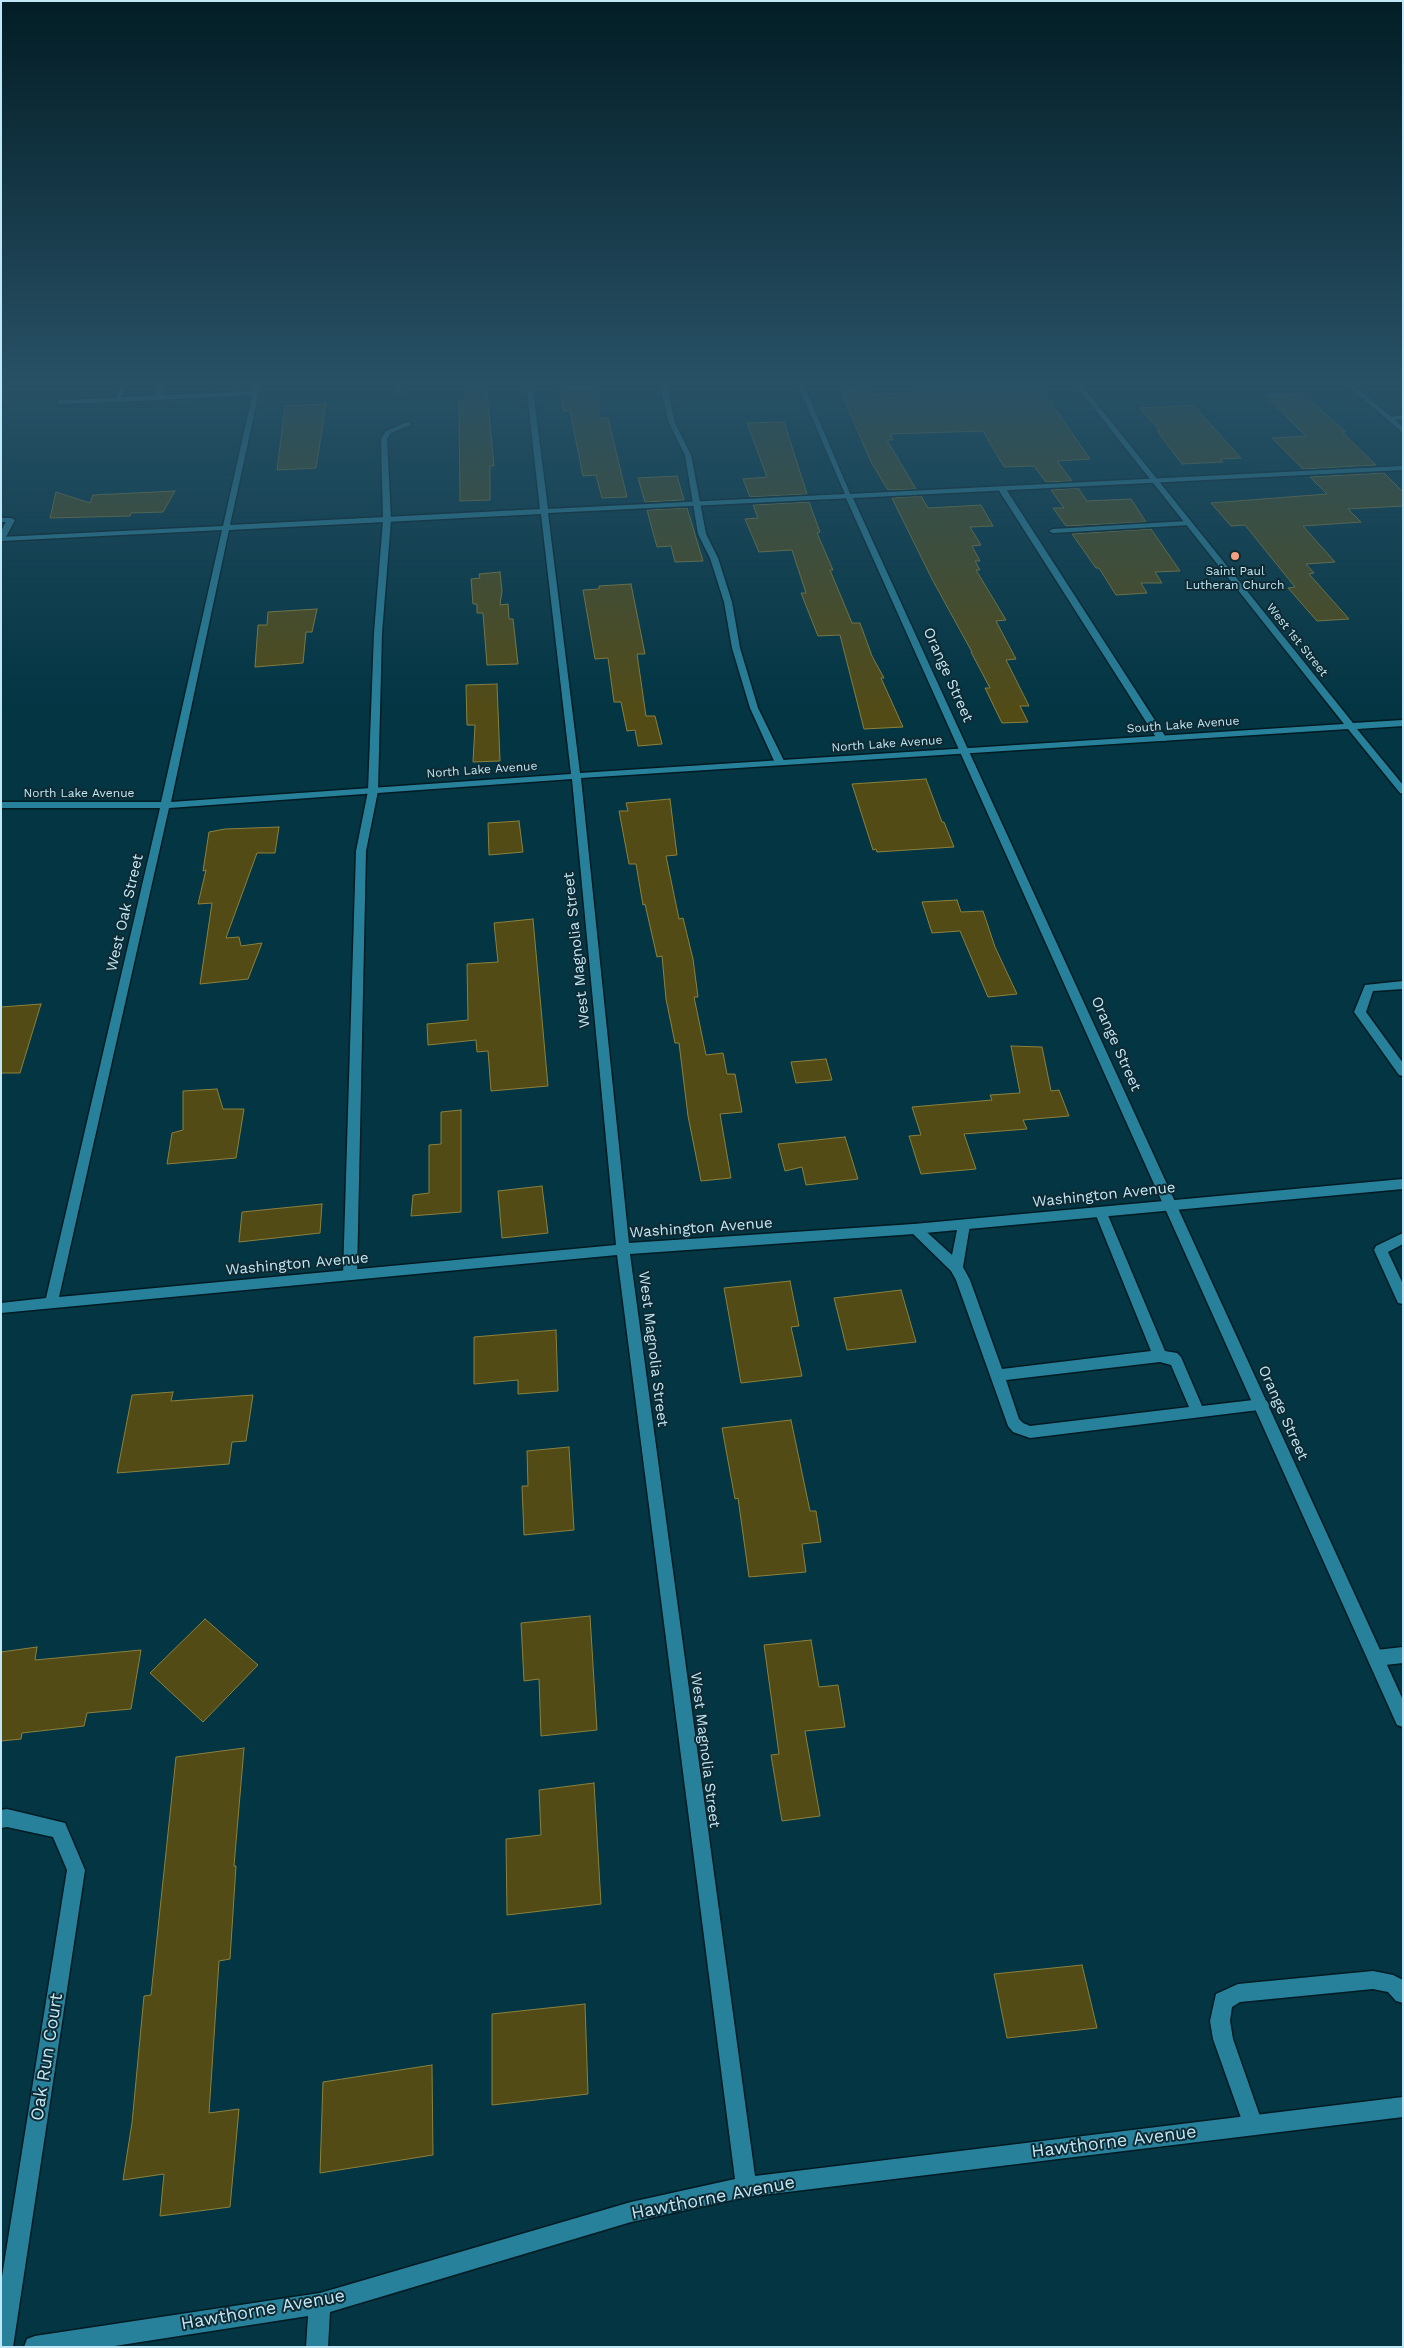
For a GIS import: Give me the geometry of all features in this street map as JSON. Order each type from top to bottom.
[{"type":"street","name":"West Oak Street","points":[[51,1304],[235,493]]},
{"type":"street","points":[[350,1275],[361,851],[373,790],[378,633],[387,520],[386,493]]},
{"type":"street","name":"West Magnolia Street","points":[[542,493],[576,776],[623,1249],[746,2187]]},
{"type":"street","points":[[694,493],[702,534],[714,558],[728,602],[736,648],[754,708],[780,763]]},
{"type":"street","name":"Orange Street","points":[[848,493],[1172,1204],[1403,1719]]},
{"type":"street","points":[[1,539],[924,493]]},
{"type":"street","points":[[1004,493],[1162,739]]},
{"type":"street","name":"West 1st Street","points":[[1162,493],[1403,791]]},
{"type":"street","points":[[1,520],[11,520],[1,539]]},
{"type":"street","points":[[1053,531],[1187,523]]},
{"type":"street","name":"South Lake Avenue","points":[[965,752],[1403,723]]},
{"type":"street","name":"North Lake Avenue","points":[[1,805],[165,805],[576,776],[965,752]]},
{"type":"street","points":[[1403,985],[1369,988],[1360,1012],[1403,1072]]},
{"type":"street","name":"Washington Avenue","points":[[1,1308],[623,1249],[964,1225],[1101,1213],[1172,1204],[1403,1184]]},
{"type":"street","points":[[1101,1213],[1160,1356]]},
{"type":"street","points":[[956,1267],[964,1225]]},
{"type":"street","points":[[914,1229],[956,1267],[963,1280],[1013,1422],[1018,1428],[1030,1432],[1262,1405]]},
{"type":"street","points":[[1403,1238],[1382,1250],[1403,1299]]},
{"type":"street","points":[[997,1375],[1160,1356],[1172,1357],[1176,1361],[1198,1412]]},
{"type":"street","points":[[1376,1658],[1403,1655]]},
{"type":"street","name":"Oak Run Court","points":[[1,1819],[7,1818],[59,1829],[76,1870],[2,2347]]},
{"type":"street","points":[[1253,2125],[1223,2039],[1220,2021],[1223,2001],[1238,1993],[1373,1980],[1393,1984],[1403,1994]]},
{"type":"street","name":"Hawthorne Avenue","points":[[35,2347],[320,2304],[631,2212],[746,2187],[1403,2107]]},
{"type":"street","points":[[317,2347],[320,2304]]},
{"type":"building","points":[[56,493],[90,503],[93,495],[174,493],[163,512],[131,513],[130,516],[50,518]]},
{"type":"building","points":[[460,493],[490,493],[490,500],[460,501]]},
{"type":"building","points":[[601,493],[626,493],[627,497],[602,498]]},
{"type":"building","points":[[642,493],[682,493],[684,500],[645,502]]},
{"type":"building","points":[[748,493],[807,494],[750,497]]},
{"type":"building","points":[[1053,493],[1081,493],[1087,501],[1131,499],[1146,522],[1066,526],[1053,508],[1064,508]]},
{"type":"building","points":[[1326,493],[1403,493],[1403,506],[1348,509],[1361,522],[1303,526],[1335,562],[1306,564],[1314,573],[1309,574],[1349,619],[1317,621],[1288,588],[1295,587],[1245,525],[1231,526],[1211,503],[1327,494]]},
{"type":"building","points":[[921,496],[928,508],[981,505],[993,526],[970,527],[981,545],[972,546],[980,561],[975,561],[980,570],[976,570],[1006,620],[996,621],[1016,659],[1006,660],[1029,706],[1020,706],[1028,722],[1002,723],[985,688],[990,688],[932,579],[892,498]]},
{"type":"building","points":[[809,502],[820,532],[817,533],[833,570],[830,570],[852,623],[860,623],[872,656],[884,678],[881,678],[903,727],[864,729],[840,635],[818,636],[801,593],[806,593],[792,550],[759,552],[745,519],[758,518],[753,505]]},
{"type":"building","points":[[687,508],[703,561],[675,562],[671,546],[657,547],[647,510]]},
{"type":"building","points":[[1151,529],[1180,571],[1155,572],[1162,583],[1141,583],[1147,593],[1116,595],[1099,568],[1096,568],[1072,534]]},
{"type":"building","points":[[500,572],[502,591],[500,605],[508,604],[509,619],[513,619],[518,664],[487,665],[483,613],[477,613],[477,604],[473,604],[471,579],[480,578],[479,574]]},
{"type":"building","points":[[631,584],[645,654],[637,654],[646,716],[655,716],[662,744],[638,746],[635,730],[627,731],[621,702],[614,702],[608,658],[595,659],[583,590],[599,589],[599,586]]},
{"type":"building","points":[[317,609],[312,632],[306,632],[303,663],[255,667],[258,625],[267,625],[268,612]]},
{"type":"building","points":[[497,684],[500,761],[473,762],[475,725],[467,725],[466,685]]},
{"type":"building","points":[[926,779],[942,822],[944,822],[954,847],[877,852],[876,849],[873,850],[852,784]]},
{"type":"building","points":[[670,799],[677,855],[666,856],[679,919],[683,918],[693,959],[698,997],[694,997],[706,1055],[723,1053],[727,1074],[735,1074],[742,1112],[720,1114],[731,1178],[701,1181],[688,1116],[679,1043],[675,1043],[666,999],[662,956],[657,957],[645,904],[643,905],[636,864],[629,864],[619,811],[628,811],[626,803]]},
{"type":"building","points":[[519,821],[523,852],[489,855],[488,823]]},
{"type":"building","points":[[279,827],[275,853],[257,853],[226,938],[239,937],[241,946],[262,943],[248,979],[200,984],[212,903],[198,904],[206,870],[203,871],[209,832],[225,829]]},
{"type":"building","points":[[957,900],[961,912],[983,911],[995,947],[1017,994],[988,997],[960,931],[932,933],[922,902]]},
{"type":"building","points":[[533,919],[548,1086],[491,1091],[488,1051],[477,1052],[476,1040],[428,1045],[427,1024],[468,1020],[467,964],[498,962],[494,923]]},
{"type":"building","points":[[41,1004],[20,1073],[1,1073],[1,1007]]},
{"type":"building","points":[[1011,1046],[1042,1047],[1051,1091],[1059,1090],[1069,1116],[1023,1120],[1027,1129],[964,1134],[976,1169],[921,1174],[909,1136],[921,1135],[912,1107],[992,1100],[990,1095],[1020,1093]]},
{"type":"building","points":[[826,1059],[832,1080],[796,1083],[791,1062]]},
{"type":"building","points":[[217,1089],[223,1109],[244,1109],[236,1158],[167,1164],[172,1133],[183,1130],[183,1091]]},
{"type":"building","points":[[461,1110],[461,1212],[411,1216],[413,1195],[429,1193],[429,1145],[441,1144],[441,1112]]},
{"type":"building","points":[[845,1137],[858,1179],[806,1185],[802,1167],[785,1171],[778,1144]]},
{"type":"building","points":[[542,1186],[548,1233],[502,1238],[498,1191]]},
{"type":"building","points":[[322,1204],[320,1233],[239,1242],[242,1212]]},
{"type":"building","points":[[790,1281],[799,1326],[791,1327],[802,1376],[741,1383],[724,1288]]},
{"type":"building","points":[[901,1290],[916,1342],[847,1350],[834,1298]]},
{"type":"building","points":[[556,1330],[558,1391],[518,1394],[518,1380],[474,1384],[474,1337]]},
{"type":"building","points":[[173,1392],[171,1401],[253,1395],[246,1441],[232,1442],[229,1464],[117,1473],[132,1395]]},
{"type":"building","points":[[791,1420],[810,1511],[816,1511],[821,1542],[802,1544],[806,1572],[749,1577],[738,1498],[735,1499],[722,1428]]},
{"type":"building","points":[[569,1447],[574,1530],[524,1535],[522,1486],[528,1486],[527,1451]]},
{"type":"building","points":[[590,1616],[597,1730],[541,1736],[539,1679],[524,1681],[521,1623]]},
{"type":"building","points":[[205,1619],[258,1665],[203,1722],[150,1673]]},
{"type":"building","points":[[811,1640],[819,1687],[838,1685],[845,1727],[805,1731],[820,1816],[782,1821],[771,1755],[779,1754],[764,1645]]},
{"type":"building","points":[[37,1647],[35,1660],[141,1650],[131,1709],[87,1713],[84,1726],[22,1733],[21,1739],[1,1741],[1,1652]]},
{"type":"building","points":[[244,1748],[234,1866],[236,1866],[230,1959],[219,1961],[209,2113],[239,2109],[230,2207],[160,2216],[164,2174],[123,2180],[132,2123],[144,1996],[151,1995],[176,1757]]},
{"type":"building","points":[[594,1783],[601,1904],[507,1915],[506,1839],[541,1835],[539,1790]]},
{"type":"building","points":[[1082,1965],[1097,2028],[1007,2038],[994,1974]]},
{"type":"building","points":[[585,2004],[588,2094],[492,2105],[492,2014]]},
{"type":"building","points":[[432,2065],[433,2155],[320,2173],[323,2082]]},
{"type":"place","name":"Saint Paul Lutheran Church","points":[[1235,556]]}]
